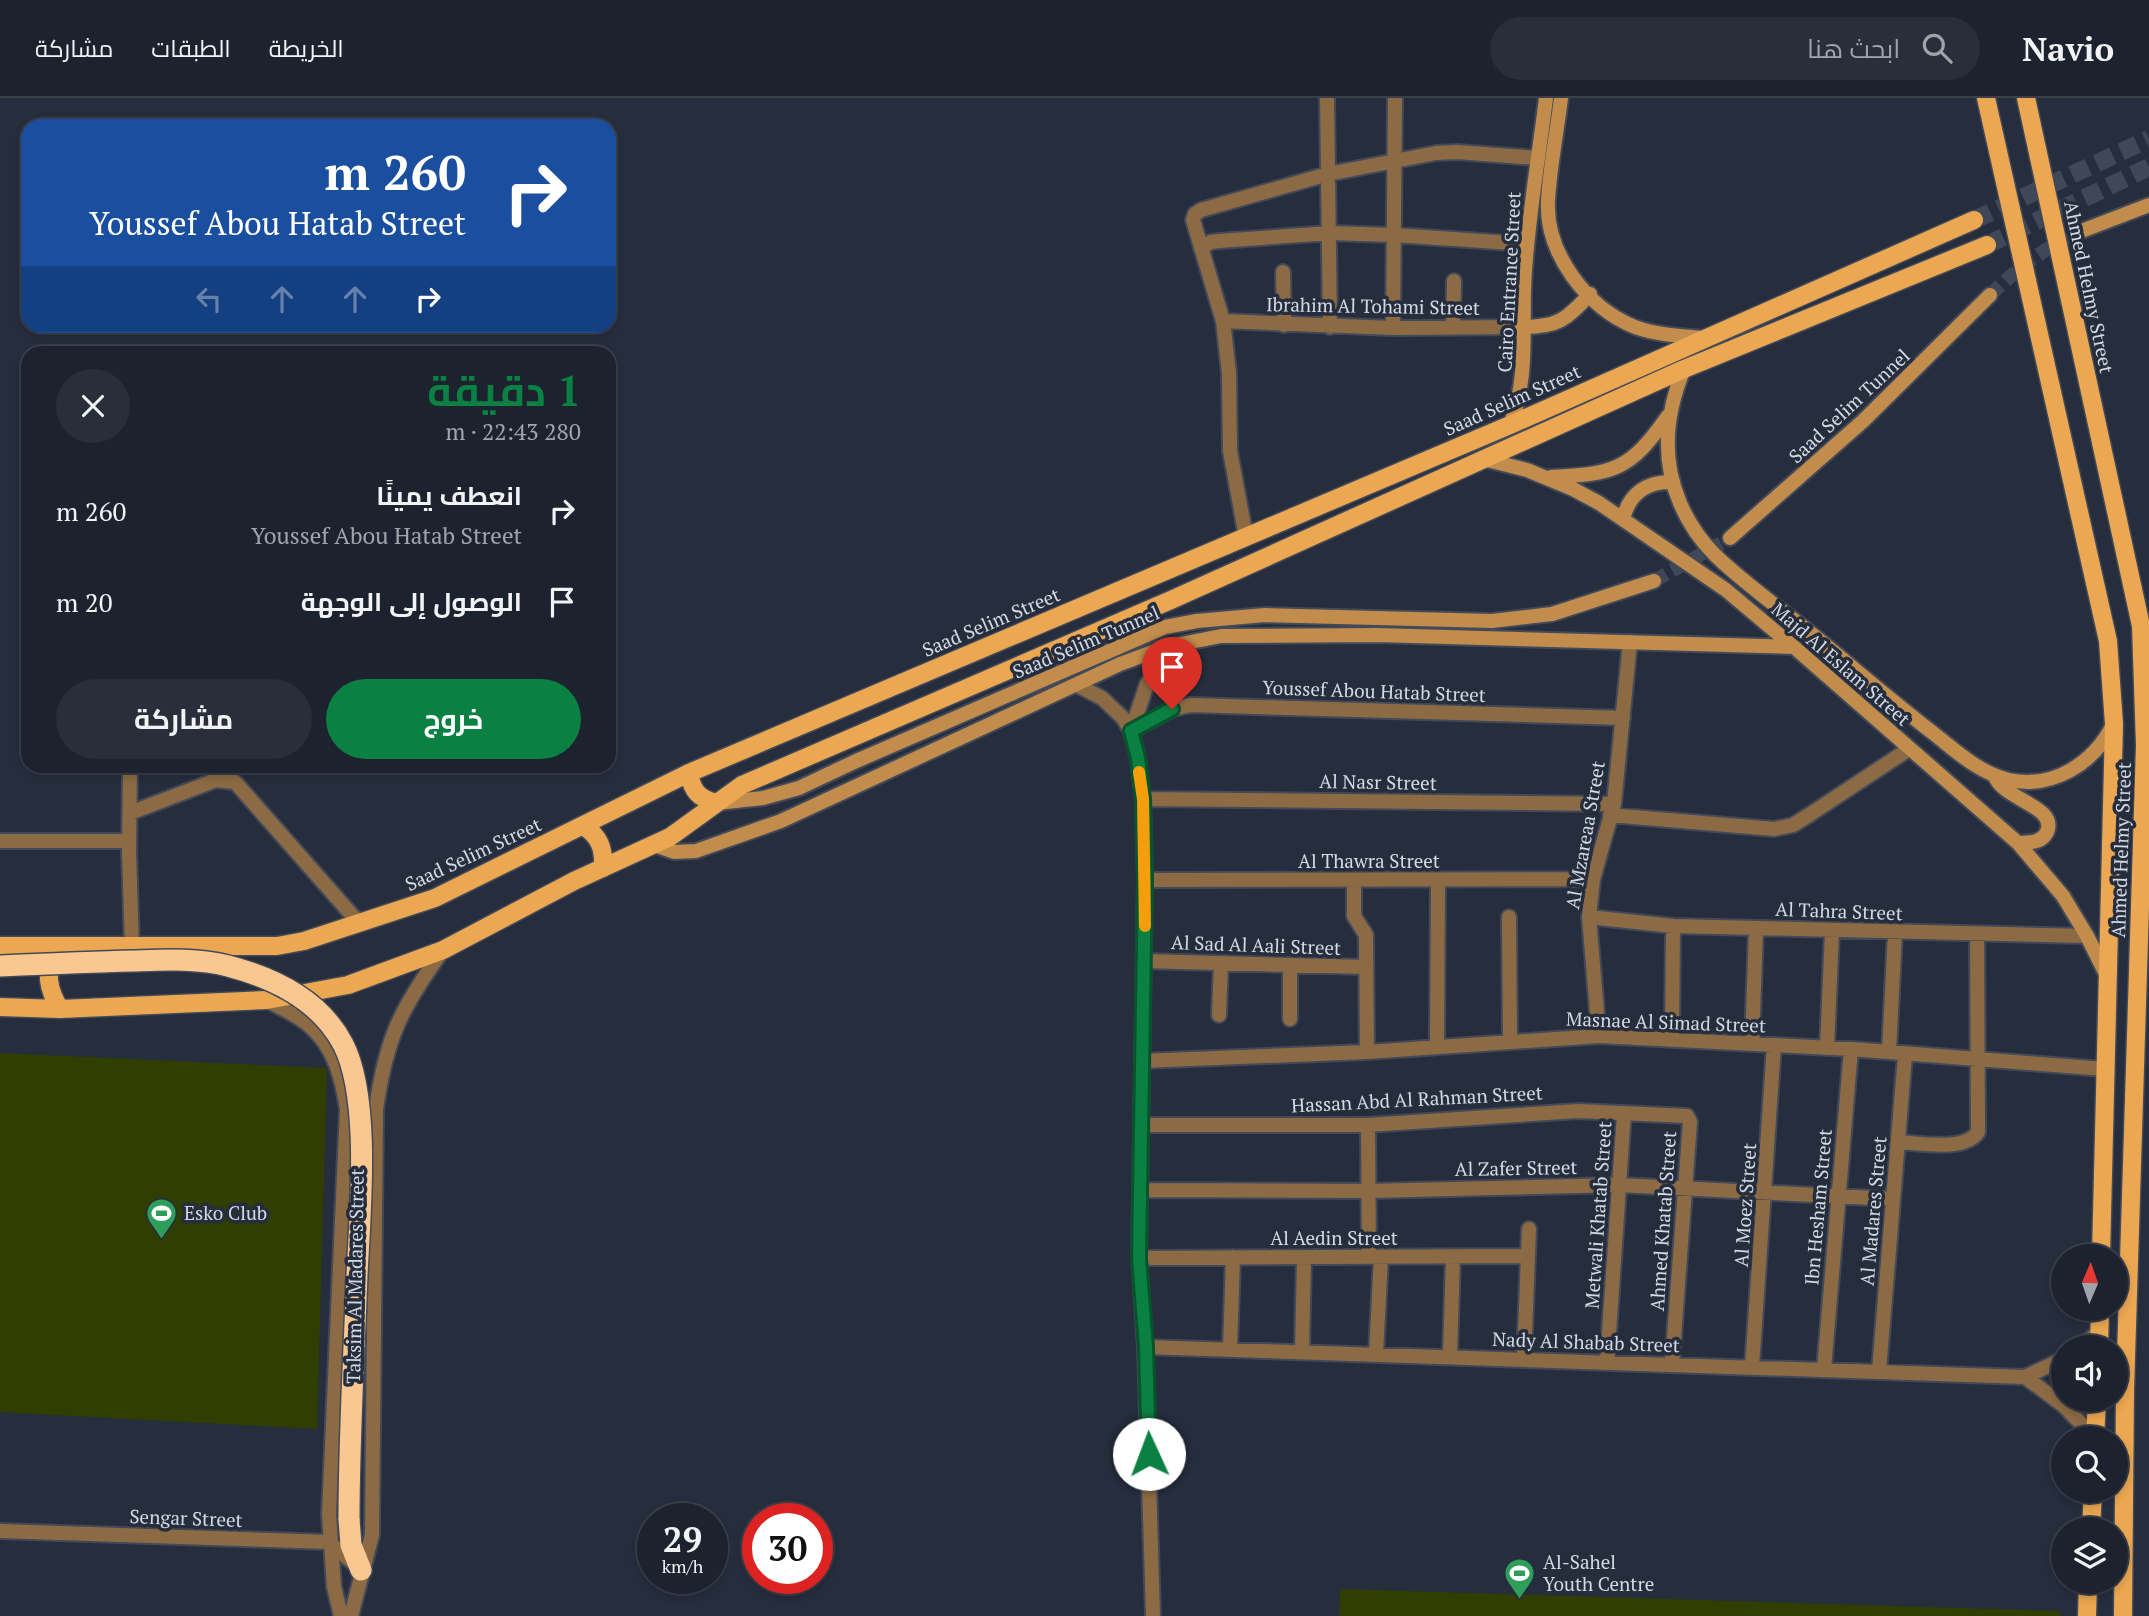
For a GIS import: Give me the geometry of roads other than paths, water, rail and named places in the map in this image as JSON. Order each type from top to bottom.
[{"type":"highway","points":[[0,966],[172,960],[205,961],[229,966],[272,981],[306,999],[326,1018],[344,1045],[356,1084],[360,1131],[360,1209],[349,1519],[351,1545],[361,1570]]},
{"type":"main road","name":"Ahmed Helmy Street","points":[[1986,98],[2108,641],[2113,724],[2101,1244]]},
{"type":"main road","name":"Ahmed Helmy Street","points":[[2026,98],[2141,626],[2146,745],[2126,1376],[2123,1616]]},
{"type":"main road","name":"Saad Selim Street","points":[[0,946],[276,946],[303,941],[435,898],[690,773],[1510,425],[1974,220]]},
{"type":"main road","points":[[0,1007],[61,1009],[267,1000],[348,985],[443,950],[574,881],[687,827],[743,786],[1487,460],[1684,369],[1987,245]]},
{"type":"main road","points":[[690,773],[691,784],[697,794],[717,803]]},
{"type":"main road","points":[[583,826],[600,842],[603,868]]},
{"type":"main road","points":[[55,948],[48,981],[53,997],[61,1009]]},
{"type":"main road","points":[[2087,1616],[2088,1594]]},
{"type":"street","points":[[1326,98],[1330,327]]},
{"type":"street","points":[[1393,328],[1395,98]]},
{"type":"street","name":"Cairo Entrance Street","points":[[1510,425],[1522,382],[1527,244],[1546,98]]},
{"type":"street","name":"Cairo Entrance Street","points":[[1561,98],[1548,201],[1551,231],[1562,259],[1590,295],[1610,313],[1633,326],[1660,333],[1704,338]]},
{"type":"street","points":[[1246,537],[1230,451],[1229,373],[1223,321],[1192,220],[1195,214],[1201,210],[1328,174],[1447,152],[1538,158]]},
{"type":"street","points":[[2079,232],[2149,205]]},
{"type":"street","points":[[1201,248],[1219,241],[1330,233],[1527,244]]},
{"type":"street","points":[[1283,272],[1284,325]]},
{"type":"street","points":[[1453,327],[1454,281]]},
{"type":"street","points":[[1522,327],[1559,323],[1590,295]]},
{"type":"street","name":"Saad Selim Tunnel","points":[[1730,538],[1863,421],[1990,295]]},
{"type":"street","name":"Ibrahim Al Tohami Street","points":[[1223,321],[1330,327],[1522,327]]},
{"type":"street","name":"Majd Al Eslam Street","points":[[1684,369],[1670,413],[1668,448],[1673,482],[1688,520],[1716,555],[1920,723],[1973,764],[1996,776],[2019,781],[2042,781],[2072,771],[2097,751],[2113,724]]},
{"type":"street","points":[[1546,477],[1586,475],[1615,469],[1641,452],[1670,413]]},
{"type":"street","name":"Majd Al Eslam Street","points":[[1487,460],[1546,477],[1573,489],[1623,519],[1726,590],[2018,843],[2048,877],[2087,936],[2106,974]]},
{"type":"street","points":[[1623,519],[1630,501],[1644,487],[1662,481],[1673,482]]},
{"type":"street","name":"Saad Selim Tunnel","points":[[717,803],[763,798],[799,788],[1165,627],[1197,621],[1265,615],[1492,621],[1552,614],[1654,581]]},
{"type":"street","points":[[654,845],[674,852],[696,851],[781,821],[1145,654],[1221,636],[1306,634],[1794,647]]},
{"type":"street","name":"Al Mzareaa Street","points":[[1599,1036],[1589,917],[1593,879],[1612,810],[1630,642]]},
{"type":"street","points":[[1131,731],[1147,684],[1176,645]]},
{"type":"street","points":[[1077,685],[1102,698],[1123,718],[1131,731],[1138,758],[1143,799],[1145,880],[1139,1258],[1146,1347],[1153,1616]]},
{"type":"street","name":"Youssef Abou Hatab Street","points":[[1131,731],[1172,709],[1191,705],[1623,718]]},
{"type":"street","name":"Al Nasr Street","points":[[1143,799],[1612,810],[1774,829],[1793,825],[1909,748]]},
{"type":"street","points":[[130,773],[132,948]]},
{"type":"street","points":[[1996,776],[2004,790],[2039,809],[2046,817],[2048,827],[2043,837],[2034,842],[2018,843]]},
{"type":"street","points":[[130,813],[216,780],[235,782],[359,923]]},
{"type":"street","points":[[0,841],[129,841]]},
{"type":"street","name":"Al Thawra Street","points":[[1145,880],[1593,879]]},
{"type":"street","points":[[1354,880],[1354,916],[1366,935],[1367,1052]]},
{"type":"street","points":[[1437,1046],[1438,880]]},
{"type":"street","points":[[1509,917],[1510,1041]]},
{"type":"street","name":"Al Tahra Street","points":[[1589,917],[1673,926],[2087,936]]},
{"type":"street","points":[[1672,1039],[1673,926]]},
{"type":"street","points":[[1752,1044],[1756,928]]},
{"type":"street","points":[[1827,1048],[1832,931]]},
{"type":"street","points":[[1889,1052],[1895,932]]},
{"type":"street","points":[[1898,1142],[1959,1144],[1975,1138],[1979,1132],[1978,934]]},
{"type":"street","name":"Taksim Al Madares Street","points":[[351,1616],[372,1535],[376,1109],[382,1068],[394,1029],[412,992],[443,950]]},
{"type":"street","name":"Al Sad Al Aali Street","points":[[1144,961],[1366,967]]},
{"type":"street","points":[[1219,1015],[1221,963]]},
{"type":"street","points":[[1290,965],[1290,1019]]},
{"type":"street","name":"Taksim Al Madares Street","points":[[267,1000],[309,1025],[330,1049],[342,1078],[347,1109],[329,1492],[329,1542],[334,1587],[341,1616]]},
{"type":"street","name":"Masnae Al Simad Street","points":[[1142,1061],[1367,1052],[1599,1036],[1851,1049],[2104,1069]]},
{"type":"street","name":"Al Moez Street","points":[[1752,1367],[1774,1045]]},
{"type":"street","name":"Ibn Hesham Street","points":[[1824,1369],[1851,1049]]},
{"type":"street","name":"Al Madares Street","points":[[1879,1371],[1905,1055]]},
{"type":"street","name":"Hassan Abd Al Rahman Street","points":[[1141,1125],[1368,1125],[1554,1112],[1685,1116],[1690,1122]]},
{"type":"street","name":"Metwali Khatab Street","points":[[1607,1362],[1624,1113]]},
{"type":"street","name":"Ahmed Khatab Street","points":[[1672,1364],[1690,1122]]},
{"type":"street","points":[[1368,1125],[1368,1191],[1375,1257],[1376,1354]]},
{"type":"street","name":"Al Zafer Street","points":[[1140,1190],[1368,1191],[1619,1185],[1893,1199]]},
{"type":"street","points":[[1524,1359],[1529,1229]]},
{"type":"street","name":"Al Aedin Street","points":[[1139,1258],[1528,1256]]},
{"type":"street","points":[[1302,1352],[1304,1257]]},
{"type":"street","points":[[1450,1356],[1453,1257]]},
{"type":"street","points":[[1230,1349],[1233,1258]]},
{"type":"street","name":"Nady Al Shabab Street","points":[[1146,1347],[2025,1377],[2051,1365]]},
{"type":"street","points":[[2025,1377],[2063,1405],[2083,1426]]},
{"type":"street","name":"Sengar Street","points":[[0,1531],[329,1542]]},
{"type":"street","points":[[329,1542],[361,1570]]},
{"type":"tunnel","points":[[1974,220],[2149,139]]},
{"type":"tunnel","points":[[1987,245],[2149,167]]},
{"type":"tunnel","points":[[1990,295],[2032,260],[2079,232]]},
{"type":"tunnel","points":[[1654,581],[1730,538]]},
{"type":"place","name":"Esko Club","points":[[161,1240]]},
{"type":"place","name":"Al-Sahel Youth Centre","points":[[1520,1600]]}]
